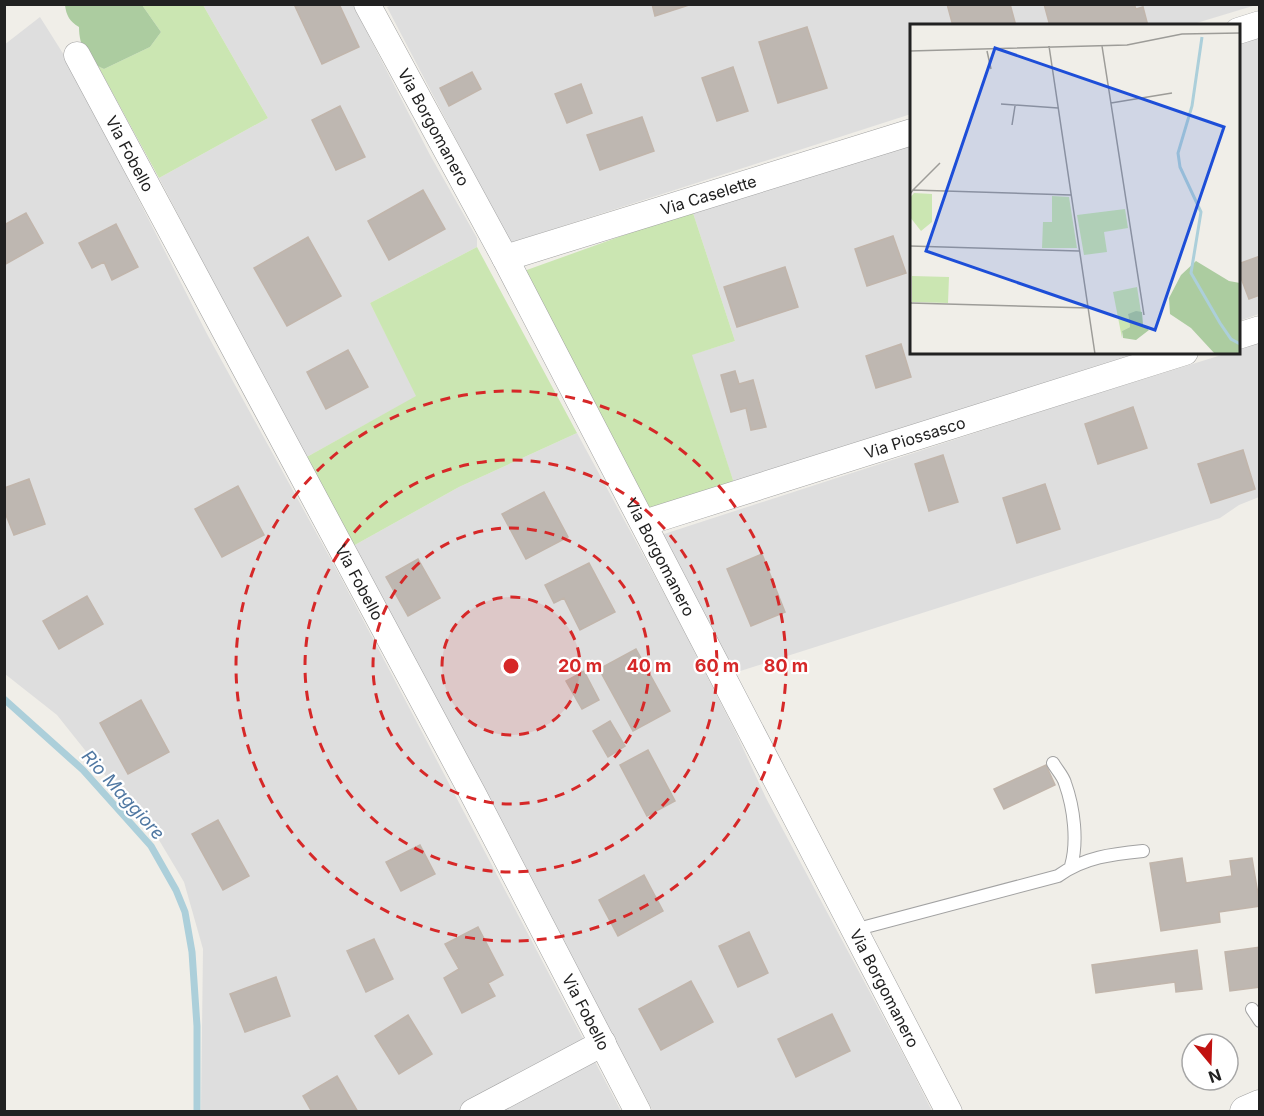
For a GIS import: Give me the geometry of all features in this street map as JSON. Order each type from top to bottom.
[{"type":"street","name":"Via Borgomanero","points":[[367,4],[505,258],[949,1112]]},
{"type":"street","points":[[1240,31],[1260,24]]},
{"type":"street","name":"Via Fobello","points":[[77,55],[473,794],[638,1112]]},
{"type":"street","name":"Via Caselette","points":[[505,258],[910,133]]},
{"type":"street","points":[[1240,336],[1260,329]]},
{"type":"street","name":"Via Piossasco","points":[[644,523],[1179,354]]},
{"type":"street","points":[[473,1112],[603,1043]]},
{"type":"street","points":[[1246,1112],[1260,1106]]},
{"type":"lane","points":[[1053,764],[1065,782],[1073,821],[1076,850],[1071,866]]},
{"type":"lane","points":[[854,930],[1058,876],[1071,866],[1090,859],[1143,851]]},
{"type":"lane","points":[[1252,1009],[1260,1021]]},
{"type":"shaded area","points":[[394,4],[1256,5],[1193,24],[910,24],[910,114],[510,243],[387,7]]},
{"type":"shaded area","points":[[203,5],[353,5],[430,155],[477,238],[477,247],[370,303],[417,396],[305,458],[159,178],[268,118]]},
{"type":"shaded area","points":[[40,17],[69,63],[207,334],[340,576],[621,1111],[201,1111],[203,949],[184,882],[156,835],[136,814],[57,715],[5,674],[4,45]]},
{"type":"shaded area","points":[[1259,32],[1259,314],[1240,321],[1240,38]]},
{"type":"shaded area","points":[[910,144],[910,354],[1135,354],[734,483],[691,355],[735,341],[693,213]]},
{"type":"shaded area","points":[[1259,343],[1259,497],[1239,505],[1220,518],[734,673],[661,535],[1073,401],[1225,354],[1240,354],[1240,349]]},
{"type":"shaded area","points":[[577,433],[673,610],[735,731],[766,798],[932,1111],[653,1111],[353,546],[459,487]]},
{"type":"green space","points":[[65,5],[142,5],[161,32],[150,47],[104,69],[93,62],[85,52],[79,27],[69,18]]},
{"type":"green space","points":[[142,5],[203,5],[268,118],[159,178],[98,66],[104,69],[150,47],[161,32]]},
{"type":"green space","points":[[693,213],[735,341],[692,355],[734,483],[649,510],[524,271]]},
{"type":"green space","points":[[477,247],[577,433],[459,487],[353,546],[305,458],[416,396],[370,303]]},
{"type":"building","points":[[294,4],[339,4],[359,47],[322,64]]},
{"type":"building","points":[[652,4],[692,4],[655,16]]},
{"type":"building","points":[[947,4],[1010,4],[1015,24],[952,24]]},
{"type":"building","points":[[1044,4],[1134,4],[1136,9],[1143,7],[1147,24],[1049,24]]},
{"type":"building","points":[[807,27],[827,88],[778,103],[759,42]]},
{"type":"building","points":[[733,67],[748,111],[717,121],[702,78]]},
{"type":"building","points":[[472,72],[481,89],[449,106],[440,88]]},
{"type":"building","points":[[581,84],[592,113],[567,123],[555,94]]},
{"type":"building","points":[[340,106],[365,157],[336,170],[312,120]]},
{"type":"building","points":[[642,117],[654,151],[600,170],[587,135]]},
{"type":"building","points":[[423,190],[445,229],[389,260],[368,221]]},
{"type":"building","points":[[26,213],[43,243],[4,265],[4,225]]},
{"type":"building","points":[[116,224],[138,267],[112,280],[104,262],[92,268],[79,243]]},
{"type":"building","points":[[893,236],[906,273],[867,286],[855,249]]},
{"type":"building","points":[[308,237],[341,296],[287,326],[254,268]]},
{"type":"building","points":[[1260,256],[1260,295],[1249,299],[1240,275],[1240,263]]},
{"type":"building","points":[[785,267],[798,307],[737,327],[724,287]]},
{"type":"building","points":[[901,344],[911,377],[876,388],[866,356]]},
{"type":"building","points":[[348,350],[368,387],[326,409],[307,372]]},
{"type":"building","points":[[735,371],[739,384],[753,380],[766,427],[751,430],[746,408],[731,412],[721,375]]},
{"type":"building","points":[[1133,407],[1147,448],[1098,464],[1085,424]]},
{"type":"building","points":[[1243,450],[1255,489],[1211,503],[1198,464]]},
{"type":"building","points":[[943,455],[958,502],[929,511],[915,464]]},
{"type":"building","points":[[29,479],[45,524],[14,535],[4,510],[4,488]]},
{"type":"building","points":[[1045,484],[1060,529],[1017,543],[1003,498]]},
{"type":"building","points":[[238,486],[264,535],[222,557],[195,509]]},
{"type":"building","points":[[544,492],[568,537],[526,559],[502,514]]},
{"type":"building","points":[[762,554],[785,612],[751,626],[727,569]]},
{"type":"building","points":[[418,559],[440,598],[408,616],[386,577]]},
{"type":"building","points":[[589,563],[615,612],[580,630],[564,598],[554,603],[545,585]]},
{"type":"building","points":[[87,596],[103,624],[59,649],[43,621]]},
{"type":"building","points":[[636,649],[670,711],[633,731],[599,669]]},
{"type":"building","points":[[584,671],[599,700],[582,709],[566,681]]},
{"type":"building","points":[[141,700],[169,752],[128,774],[100,723]]},
{"type":"building","points":[[610,721],[625,746],[608,757],[593,731]]},
{"type":"building","points":[[648,750],[675,801],[647,816],[620,765]]},
{"type":"building","points":[[1046,765],[1055,785],[1004,809],[994,789]]},
{"type":"building","points":[[218,820],[249,876],[223,890],[192,834]]},
{"type":"building","points":[[420,845],[435,874],[401,891],[386,862]]},
{"type":"building","points":[[1182,858],[1186,883],[1232,876],[1230,861],[1252,858],[1260,906],[1219,912],[1220,922],[1161,931],[1150,863]]},
{"type":"building","points":[[644,875],[663,911],[618,936],[599,900]]},
{"type":"building","points":[[478,927],[503,975],[488,983],[495,996],[462,1013],[444,978],[459,969],[445,944]]},
{"type":"building","points":[[749,932],[768,973],[738,987],[719,946]]},
{"type":"building","points":[[374,939],[393,979],[366,992],[347,951]]},
{"type":"building","points":[[1260,947],[1260,987],[1230,991],[1225,952]]},
{"type":"building","points":[[1197,950],[1202,989],[1176,992],[1175,982],[1096,993],[1092,965]]},
{"type":"building","points":[[276,977],[290,1016],[245,1032],[230,994]]},
{"type":"building","points":[[691,981],[713,1022],[661,1050],[639,1009]]},
{"type":"building","points":[[832,1014],[850,1051],[796,1077],[778,1039]]},
{"type":"building","points":[[408,1015],[432,1054],[399,1074],[375,1036]]},
{"type":"building","points":[[337,1076],[358,1112],[312,1112],[303,1096]]},
{"type":"waterway","name":"Rio Maggiore","points":[[4,699],[83,770],[151,846],[176,890],[185,912],[192,952],[197,1026],[197,1112]]}]
